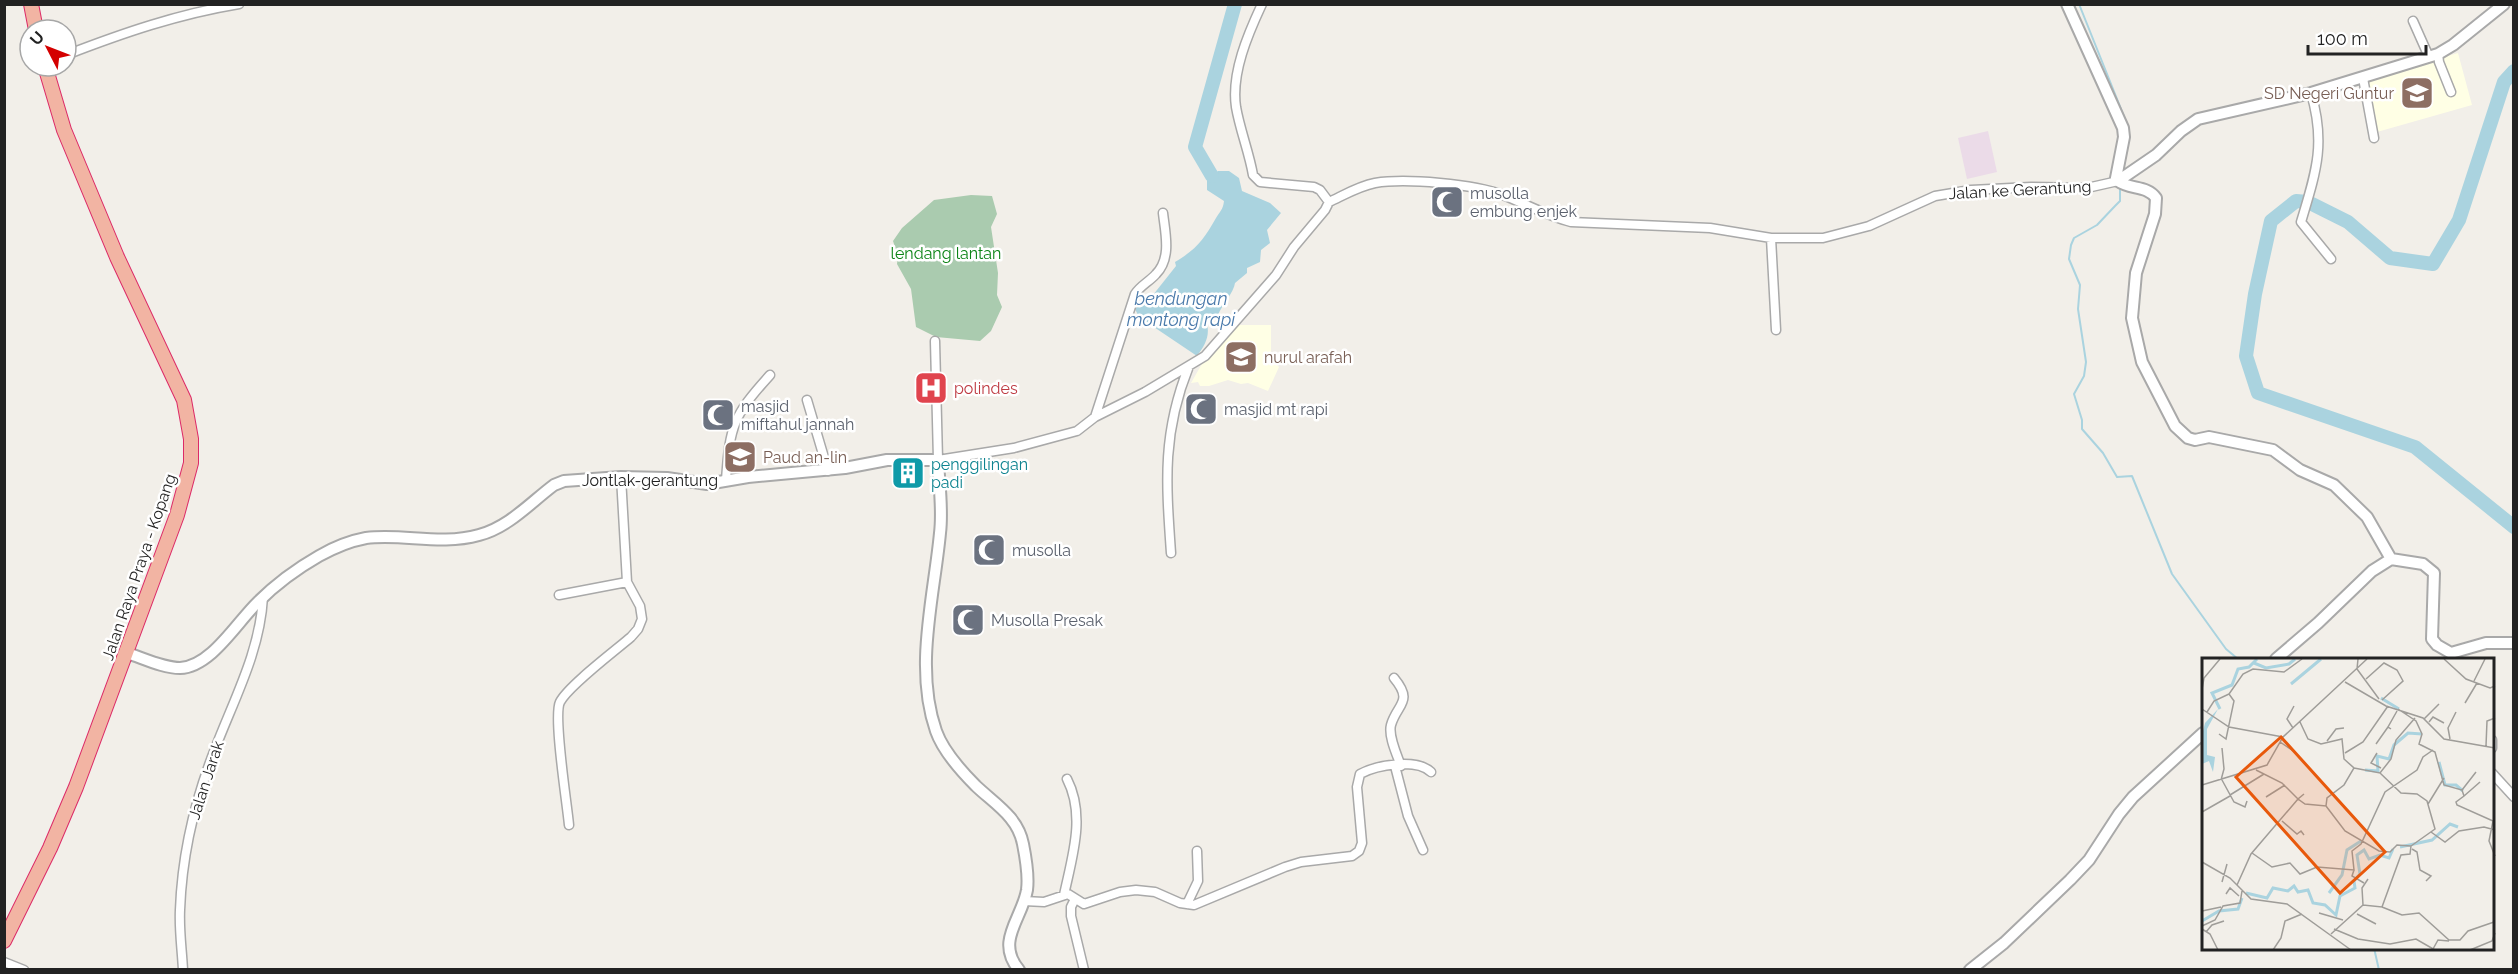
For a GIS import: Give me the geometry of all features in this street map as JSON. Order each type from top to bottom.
[{"type":"highway","name":"Jalan Raya Praya - Kopang","points":[[4,941],[59,828],[127,653],[187,484],[191,463],[189,418],[177,382],[117,257],[69,141],[48,78]]},
{"type":"street","points":[[78,50],[123,33],[188,13],[239,4]]},
{"type":"street","points":[[938,460],[982,454],[1062,437],[1083,427],[1095,417],[1145,392],[1208,354],[1276,275],[1294,247],[1325,210],[1329,202],[1320,190],[1314,187],[1260,182],[1252,174],[1236,108],[1235,93],[1245,47],[1262,4]]},
{"type":"street","points":[[2067,4],[2123,128],[2124,137],[2116,178],[2124,185],[2149,190],[2156,198],[2155,214],[2136,273],[2132,318],[2142,362],[2175,426],[2188,438],[2195,440],[2209,437],[2272,450],[2300,470],[2334,484],[2367,517],[2391,559]]},
{"type":"street","name":"Jalan ke Gerantung","points":[[1329,202],[1361,186],[1409,182],[1488,190],[1554,218],[1571,222],[1710,228],[1771,238],[1833,237],[1869,226],[1928,198],[1971,190],[2031,187],[2087,188],[2118,181],[2156,154],[2198,119],[2311,93],[2434,55],[2453,45],[2504,4]]},
{"type":"street","points":[[2413,21],[2439,62],[2451,92]]},
{"type":"street","points":[[2362,78],[2374,138]]},
{"type":"street","points":[[2311,93],[2318,117],[2320,137],[2317,168],[2301,222],[2331,259]]},
{"type":"street","points":[[1095,417],[1136,294],[1140,287],[1159,271],[1164,260],[1167,248],[1163,213]]},
{"type":"street","points":[[1771,238],[1776,330]]},
{"type":"street","points":[[935,340],[940,531],[927,664],[931,712],[937,732],[946,749],[976,785],[1017,825],[1025,857],[1027,883],[1024,901],[1015,920],[1009,948],[1012,961],[1019,969]]},
{"type":"street","points":[[1171,553],[1167,502],[1168,445],[1177,398],[1189,365]]},
{"type":"street","points":[[726,480],[728,450],[735,421],[770,375]]},
{"type":"street","points":[[807,400],[828,471]]},
{"type":"street","name":"Jontlak-gerantung","points":[[127,653],[179,668],[200,662],[213,652],[263,597],[319,556],[347,543],[367,538],[450,540],[477,536],[502,525],[561,482],[621,477],[668,478],[707,484],[726,480],[828,471],[893,459],[938,460]]},
{"type":"street","points":[[569,825],[559,706],[572,687],[631,636],[641,625],[642,620],[640,606],[627,582],[621,477]]},
{"type":"street","points":[[2277,658],[2318,623],[2372,571],[2391,559],[2418,562],[2432,570],[2435,576],[2432,600],[2432,639],[2453,656],[2496,641],[2514,643]]},
{"type":"street","points":[[559,595],[627,582]]},
{"type":"street","name":"Jalan Jarak","points":[[183,969],[180,910],[189,836],[214,751],[239,693],[258,637],[263,597]]},
{"type":"street","points":[[1394,678],[1400,685],[1403,697],[1391,728],[1408,816],[1423,850]]},
{"type":"street","points":[[1970,969],[2004,943],[2070,880],[2089,860],[2133,797],[2202,734]]},
{"type":"street","points":[[1024,901],[1044,902],[1068,894],[1084,904],[1120,892],[1136,890],[1155,892],[1165,898],[1194,905],[1285,867],[1301,862],[1336,859],[1356,854],[1362,843],[1358,809],[1358,778],[1365,771],[1398,766],[1416,765],[1431,772]]},
{"type":"street","points":[[2494,774],[2514,796]]},
{"type":"street","points":[[1064,895],[1077,820],[1075,798],[1067,779]]},
{"type":"street","points":[[1187,904],[1198,881],[1197,851]]},
{"type":"street","points":[[1075,899],[1071,916],[1084,969]]},
{"type":"street","points":[[4,962],[24,969]]},
{"type":"shaded area","name":"SD Negeri Guntur","points":[[2458,53],[2472,105],[2377,132],[2362,81]]},
{"type":"shaded area","points":[[1988,131],[1997,172],[1967,179],[1958,138]]},
{"type":"shaded area","name":"nurul arafah","points":[[1238,325],[1271,325],[1271,359],[1279,367],[1268,391],[1248,383],[1241,384],[1228,380],[1209,386],[1200,386],[1198,382],[1191,383],[1203,362]]},
{"type":"green space","name":"lendang lantan","points":[[971,195],[992,196],[997,214],[991,227],[998,273],[997,295],[1002,307],[991,331],[980,341],[936,337],[916,327],[911,289],[897,264],[898,256],[893,241],[902,228],[934,200]]},
{"type":"water","name":"bendungan montong rapi","points":[[1218,171],[1229,171],[1239,178],[1242,191],[1270,203],[1281,213],[1267,230],[1270,243],[1261,250],[1260,262],[1247,268],[1247,273],[1235,283],[1218,315],[1212,316],[1207,323],[1206,341],[1197,356],[1139,317],[1135,309],[1153,295],[1176,266],[1175,262],[1189,253],[1208,232],[1224,201],[1207,190],[1207,180]]},
{"type":"waterway","points":[[1212,176],[1195,147],[1235,4]]},
{"type":"waterway","points":[[2079,4],[2127,124]]},
{"type":"waterway","points":[[2514,71],[2504,82],[2459,220],[2433,264],[2390,258],[2348,222],[2308,202],[2296,201],[2271,221],[2255,294],[2246,356],[2258,393],[2415,447],[2514,527]]},
{"type":"waterway","points":[[2120,187],[2120,201],[2097,225],[2074,238],[2071,245],[2069,259],[2080,285],[2078,309],[2086,362],[2084,376],[2074,394],[2082,420],[2082,429],[2103,453],[2117,477],[2132,476],[2172,574],[2226,649],[2237,658]]},
{"type":"waterway","points":[[2374,950],[2379,970]]},
{"type":"place","name":"SD Negeri Guntur","points":[[2417,93]]},
{"type":"place","name":"musolla embung enjek","points":[[1447,202]]},
{"type":"place","name":"nurul arafah","points":[[1241,357]]},
{"type":"place","name":"polindes","points":[[931,388]]},
{"type":"place","name":"masjid mt rapi","points":[[1201,409]]},
{"type":"place","name":"masjid miftahul jannah","points":[[718,415]]},
{"type":"place","name":"Paud an-lin","points":[[740,457]]},
{"type":"place","name":"penggilingan padi","points":[[908,473]]},
{"type":"place","name":"musolla","points":[[989,550]]},
{"type":"place","name":"Musolla Presak","points":[[968,620]]}]
